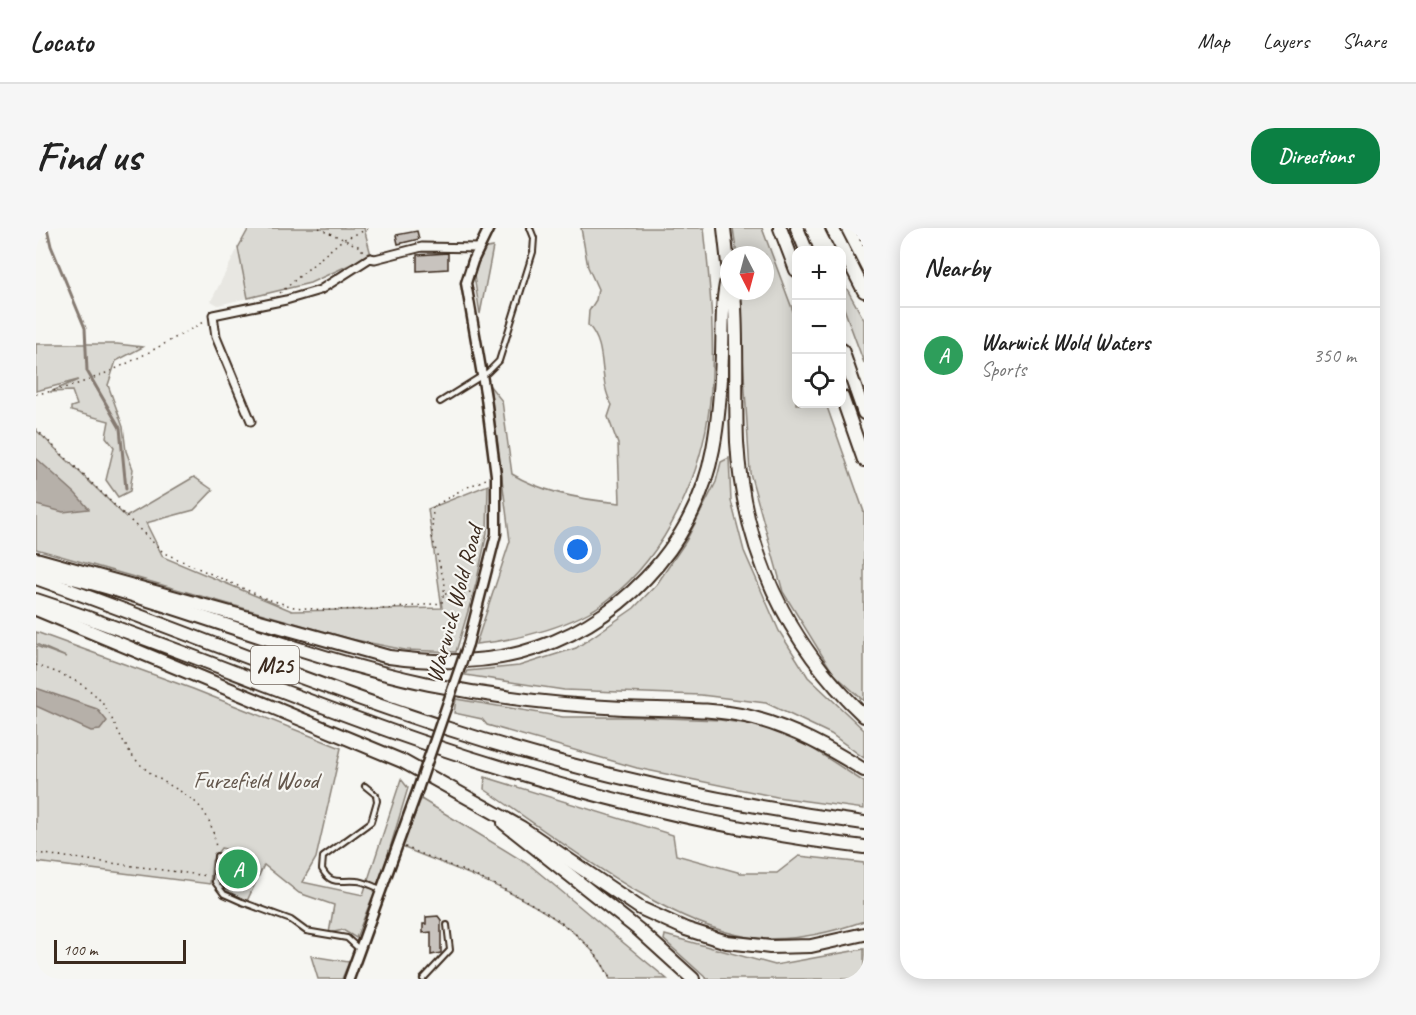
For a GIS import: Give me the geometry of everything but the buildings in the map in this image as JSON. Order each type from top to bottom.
[{"type":"highway","points":[[724,228],[726,246]]},
{"type":"highway","points":[[780,228],[792,260]]},
{"type":"highway","points":[[797,228],[804,246]]},
{"type":"highway","points":[[832,228],[864,291]]},
{"type":"highway","points":[[36,559],[389,657],[426,662],[474,661],[520,653],[561,639],[603,615],[639,585],[680,535],[700,493],[713,452],[720,406],[723,300]]},
{"type":"highway","points":[[734,300],[739,465],[744,507],[755,547],[772,592],[797,638],[831,683],[864,716]]},
{"type":"highway","points":[[843,354],[864,413]]},
{"type":"highway","points":[[846,408],[864,460]]},
{"type":"highway","points":[[36,570],[188,613],[340,662],[430,684],[557,703],[694,710],[751,717],[805,736],[864,770]]},
{"type":"highway","name":"M25","points":[[36,578],[378,704],[515,749],[674,790],[864,823]]},
{"type":"highway","name":"M25","points":[[36,600],[386,729],[508,770],[676,814],[864,847]]},
{"type":"highway","points":[[36,609],[402,761],[522,828],[640,908],[686,929],[727,942],[770,948],[811,946],[864,934]]},
{"type":"highway","points":[[486,808],[639,930],[693,979]]},
{"type":"street","name":"Warwick Wold Road","points":[[349,979],[399,844],[468,644],[496,534],[496,475],[466,283],[489,228]]},
{"type":"street","points":[[251,421],[216,337],[213,315],[286,300],[320,290],[370,258],[375,259],[422,247],[479,248]]},
{"type":"lane","points":[[440,402],[481,374],[488,372],[499,361],[533,252],[534,238],[530,228]]},
{"type":"lane","points":[[365,786],[376,795],[377,801],[371,822],[323,857],[322,869],[332,881],[340,883],[356,881],[381,889]]},
{"type":"lane","points":[[217,856],[214,877],[224,894],[291,920],[306,931],[347,938],[360,950]]},
{"type":"lane","points":[[423,979],[450,950],[447,925]]},
{"type":"path","points":[[319,228],[358,246],[370,258]]},
{"type":"path","points":[[855,228],[864,248]]},
{"type":"path","points":[[274,295],[281,292],[342,240],[368,229]]},
{"type":"path","points":[[36,394],[85,381],[149,353],[212,318]]},
{"type":"path","points":[[36,429],[164,553],[267,599],[294,607],[324,610],[387,609],[442,603],[445,585],[432,536],[433,507],[461,490],[496,475]]},
{"type":"path","points":[[444,594],[482,591]]},
{"type":"path","points":[[36,665],[88,689],[104,706],[137,761],[198,803],[209,822],[217,856]]},
{"type":"path","points":[[399,844],[509,891],[575,933],[606,969],[610,979]]},
{"type":"path","points":[[36,853],[214,877]]},
{"type":"shaded area","points":[[238,248],[248,298],[218,305],[211,301]]},
{"type":"shaded area","points":[[36,458],[75,493],[89,509],[63,512],[36,505]]},
{"type":"shaded area","points":[[36,688],[97,709],[107,721],[100,730],[91,731],[36,706]]},
{"type":"green space","points":[[249,228],[364,228],[371,255],[310,283],[248,298],[238,248]]},
{"type":"green space","points":[[581,228],[704,228],[710,293],[712,380],[706,428],[699,456],[679,510],[665,536],[630,581],[609,599],[580,617],[546,630],[476,644],[510,541],[490,386],[502,401],[512,474],[550,491],[620,503],[618,444],[608,417],[612,405],[605,385],[598,343],[588,325],[589,311],[596,300],[598,289],[588,267]]},
{"type":"green space","points":[[733,228],[762,228],[769,246],[736,246]]},
{"type":"green space","points":[[493,247],[480,314],[474,276],[482,249]]},
{"type":"green space","points":[[774,260],[792,308],[792,408],[827,408],[864,512],[864,701],[833,673],[783,592],[750,473],[740,300],[774,300]]},
{"type":"green space","points":[[846,287],[864,320],[864,363],[846,314]]},
{"type":"green space","points":[[36,344],[117,344],[143,347],[116,361],[108,385],[123,427],[126,451],[133,469],[130,491],[118,497],[106,480],[114,447],[106,437],[109,421],[71,411],[71,407],[77,405],[72,391],[50,392],[78,380],[36,391]]},
{"type":"green space","points":[[36,430],[126,517],[194,477],[213,490],[194,510],[146,523],[163,557],[292,611],[442,608],[428,509],[488,485],[487,533],[476,584],[456,652],[405,650],[351,639],[36,549]]},
{"type":"green space","points":[[729,458],[731,501],[744,551],[779,631],[808,677],[864,730],[864,758],[831,734],[766,703],[701,695],[564,690],[465,675],[467,671],[519,666],[576,648],[634,608],[657,584],[686,541],[716,482],[721,462]]},
{"type":"green space","name":"Furzefield Wood","points":[[36,632],[193,689],[341,748],[316,858],[302,882],[363,895],[401,779],[408,788],[384,868],[356,938],[343,930],[329,933],[334,905],[299,893],[264,865],[247,901],[231,893],[219,879],[237,887],[250,868],[242,856],[226,849],[221,848],[212,861],[210,884],[36,862],[36,646],[66,657],[36,644]]},
{"type":"green space","points":[[456,699],[563,717],[720,720],[749,724],[792,735],[864,782],[864,809],[777,797],[637,768],[487,725],[482,719],[454,713]]},
{"type":"green space","points":[[485,777],[673,835],[676,855],[741,873],[777,873],[799,856],[864,863],[864,921],[836,930],[777,939],[748,937],[715,929],[681,915],[611,876],[484,789]]},
{"type":"green space","points":[[421,799],[531,866],[667,979],[610,979],[596,955],[575,934],[549,915],[488,883],[402,847]]},
{"type":"green space","points":[[665,935],[775,965],[864,949],[864,979],[707,979],[664,940]]},
{"type":"green space","points":[[311,956],[349,962],[342,979],[318,979]]},
{"type":"waterway","points":[[47,228],[51,246],[85,328],[87,371],[120,428],[126,489]]},
{"type":"place","name":"Warwick Wold Waters","points":[[238,869]]}]
